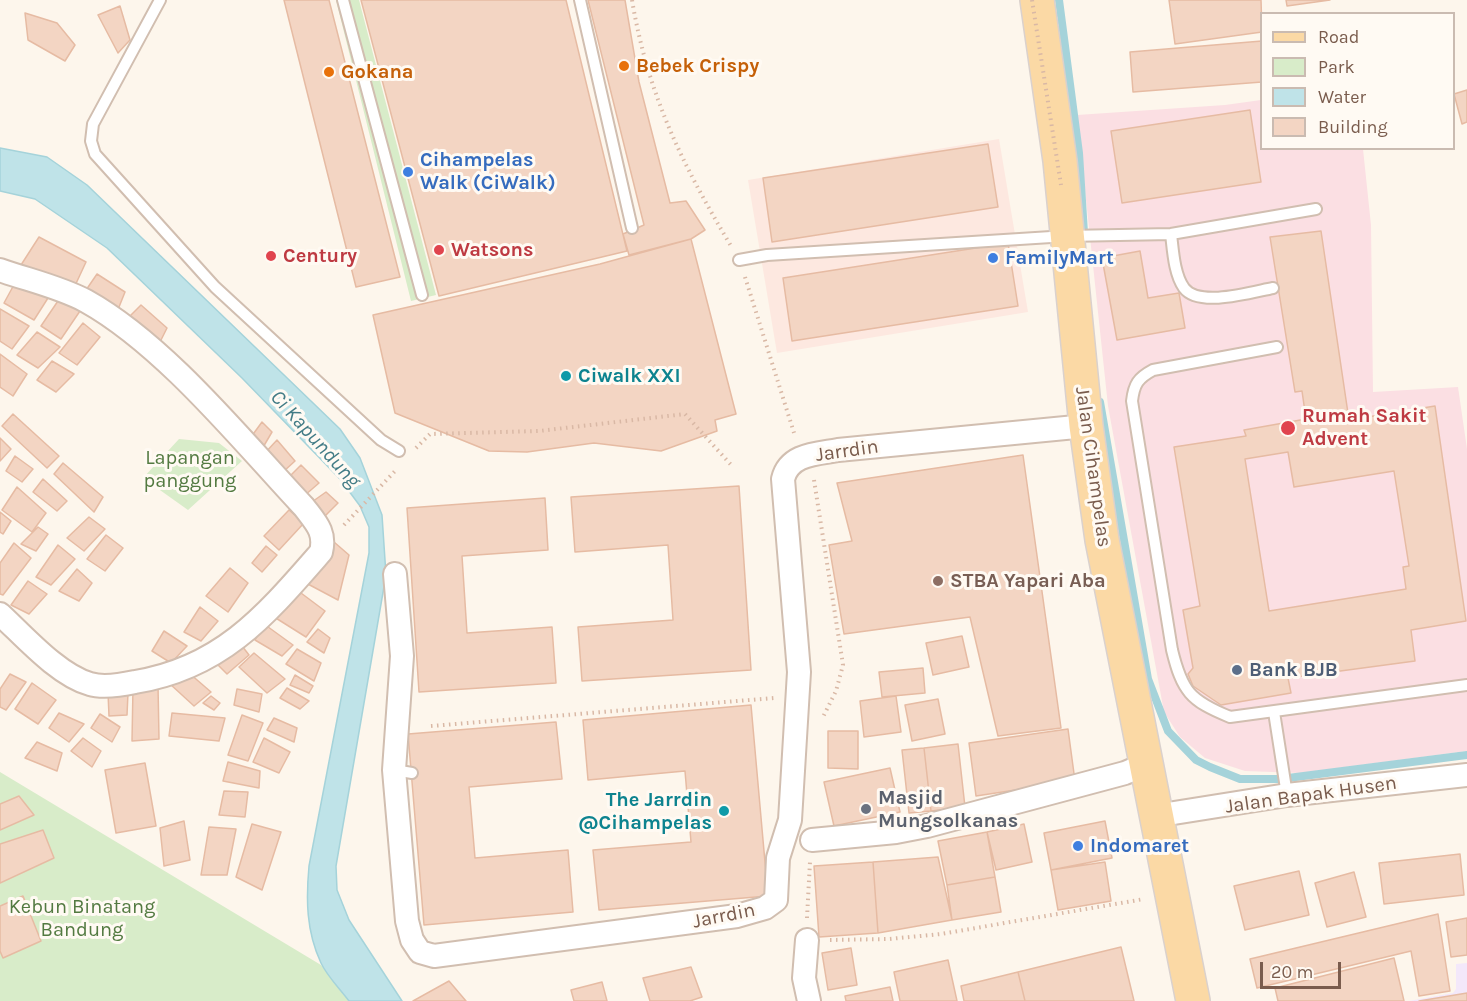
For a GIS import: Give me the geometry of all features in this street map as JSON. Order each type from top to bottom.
[{"type":"main road","name":"Jalan Cihampelas","points":[[1037,0],[1060,161],[1086,426],[1102,540],[1193,1001]]},
{"type":"street","points":[[0,270],[84,300],[114,319],[165,361],[304,507],[321,530],[324,541],[321,552],[251,628],[223,650],[179,671],[151,680],[118,685],[90,684],[62,669],[0,614]]},
{"type":"street","name":"Jarrdin","points":[[395,574],[402,656],[407,921],[412,940],[420,952],[434,956],[726,918],[765,908],[777,898],[778,858],[790,820],[799,672],[783,479],[785,470],[801,457],[838,450],[1086,426]]},
{"type":"street","points":[[812,840],[862,836],[927,826],[1125,773],[1146,764]]},
{"type":"street","name":"Jalan Bapak Husen","points":[[1155,816],[1287,795],[1467,775]]},
{"type":"street","points":[[807,940],[804,978],[809,1001]]},
{"type":"lane","points":[[160,0],[93,124],[91,141],[95,154],[215,287],[381,440],[399,451]]},
{"type":"lane","points":[[343,0],[422,295]]},
{"type":"lane","points":[[580,0],[632,228]]},
{"type":"lane","points":[[739,260],[767,255],[1067,236],[1171,234],[1316,209]]},
{"type":"lane","points":[[1171,234],[1180,279],[1185,289],[1195,296],[1224,297],[1273,288]]},
{"type":"lane","points":[[1277,347],[1153,370],[1140,377],[1133,387],[1132,401],[1172,650],[1179,677],[1189,695],[1206,707],[1230,717],[1467,685]]},
{"type":"lane","points":[[1274,712],[1287,795]]},
{"type":"path","points":[[632,0],[639,43],[652,90],[692,181],[739,260],[762,324],[801,457]]},
{"type":"path","points":[[1032,0],[1061,185]]},
{"type":"path","points":[[415,450],[430,434],[539,431],[685,414],[733,467]]},
{"type":"path","points":[[339,529],[400,465]]},
{"type":"path","points":[[431,726],[760,698]]},
{"type":"path","points":[[807,940],[889,939],[941,934],[1171,892]]},
{"type":"shaded area","name":"Rumah Sakit Advent","points":[[1260,100],[1260,150],[1363,150],[1371,225],[1373,392],[1458,387],[1467,449],[1467,751],[1300,773],[1245,771],[1205,758],[1180,737],[1164,712],[1108,406],[1077,115],[1225,105]]},
{"type":"shaded area","points":[[999,139],[1028,312],[777,353],[748,180]]},
{"type":"shaded area","points":[[1467,963],[1467,1001],[1409,1001],[1453,993],[1456,989],[1456,964]]},
{"type":"green space","points":[[336,0],[359,0],[436,295],[411,301]]},
{"type":"green space","name":"Lapangan panggung","points":[[179,439],[219,443],[242,461],[188,510],[143,478]]},
{"type":"green space","name":"Kebun Binatang Bandung","points":[[0,772],[321,965],[349,1001],[0,1001]]},
{"type":"water","name":"Ci Kapundung","points":[[0,148],[47,157],[87,185],[340,429],[360,458],[382,515],[386,575],[336,866],[337,890],[349,920],[402,1001],[349,1001],[321,963],[312,939],[308,915],[309,866],[369,553],[369,527],[360,506],[340,479],[242,378],[107,248],[35,199],[0,191]]},
{"type":"building","points":[[284,0],[329,0],[400,277],[356,287]]},
{"type":"building","points":[[361,0],[566,0],[627,251],[439,296]]},
{"type":"building","points":[[588,0],[625,0],[639,82],[670,203],[686,201],[705,230],[691,239],[629,255],[623,234],[644,225]]},
{"type":"building","points":[[1169,0],[1261,0],[1260,32],[1175,44]]},
{"type":"building","points":[[1286,0],[1330,0],[1287,6]]},
{"type":"building","points":[[120,6],[130,40],[118,53],[98,15]]},
{"type":"building","points":[[25,13],[57,23],[75,45],[65,61],[28,40]]},
{"type":"building","points":[[1260,41],[1260,82],[1133,92],[1130,52]]},
{"type":"building","points":[[1467,90],[1467,122],[1462,124],[1455,98],[1455,94]]},
{"type":"building","points":[[1250,110],[1261,182],[1122,203],[1111,131]]},
{"type":"building","points":[[988,144],[998,207],[772,242],[763,178]]},
{"type":"building","points":[[1321,231],[1349,420],[1435,406],[1466,621],[1411,630],[1415,661],[1288,678],[1291,693],[1221,705],[1193,686],[1188,674],[1193,668],[1183,610],[1200,606],[1174,447],[1246,436],[1244,430],[1306,419],[1302,391],[1295,392],[1270,237]],"holes":[[[1288,452],[1294,487],[1394,471],[1409,566],[1403,567],[1406,589],[1269,611],[1245,459]]]},
{"type":"building","points":[[39,237],[86,262],[73,290],[21,265]]},
{"type":"building","points":[[691,239],[736,414],[715,420],[717,431],[661,451],[594,443],[527,452],[489,451],[395,413],[373,315],[600,264]]},
{"type":"building","points":[[1008,243],[1018,306],[792,341],[783,278]]},
{"type":"building","points":[[1140,251],[1148,298],[1179,293],[1185,328],[1117,340],[1102,258]]},
{"type":"building","points":[[97,274],[125,292],[117,312],[84,293]]},
{"type":"building","points":[[16,281],[48,298],[34,320],[4,303]]},
{"type":"building","points":[[60,298],[80,311],[61,339],[41,326]]},
{"type":"building","points":[[141,305],[167,328],[158,346],[129,317]]},
{"type":"building","points":[[0,309],[29,326],[12,349],[0,341]]},
{"type":"building","points":[[83,323],[100,337],[77,365],[59,353]]},
{"type":"building","points":[[37,332],[60,347],[38,368],[17,355]]},
{"type":"building","points":[[0,354],[27,374],[13,396],[0,387]]},
{"type":"building","points":[[52,361],[74,374],[56,392],[37,380]]},
{"type":"building","points":[[13,414],[59,456],[47,468],[2,426]]},
{"type":"building","points":[[262,422],[272,432],[262,449],[251,437]]},
{"type":"building","points":[[0,438],[11,449],[0,461]]},
{"type":"building","points":[[277,440],[295,461],[283,472],[264,454]]},
{"type":"building","name":"STBA Yapari Aba","points":[[1023,455],[1061,728],[998,736],[970,617],[844,634],[829,545],[852,541],[837,483]]},
{"type":"building","points":[[15,456],[33,469],[22,482],[6,471]]},
{"type":"building","points":[[63,463],[103,497],[94,512],[54,474]]},
{"type":"building","points":[[301,465],[319,483],[304,496],[287,479]]},
{"type":"building","points":[[43,479],[67,501],[57,511],[33,492]]},
{"type":"building","points":[[739,486],[751,670],[582,681],[578,627],[673,620],[668,545],[575,552],[571,497]]},
{"type":"building","points":[[17,487],[46,513],[32,532],[2,510]]},
{"type":"building","points":[[326,492],[338,503],[324,517],[309,504]]},
{"type":"building","points":[[545,498],[548,550],[462,556],[467,633],[552,627],[556,683],[419,692],[407,508]]},
{"type":"building","points":[[289,510],[304,523],[279,550],[264,536]]},
{"type":"building","points":[[0,512],[11,521],[3,534],[0,532]]},
{"type":"building","points":[[89,517],[105,529],[84,551],[67,538]]},
{"type":"building","points":[[38,527],[48,534],[36,551],[21,544]]},
{"type":"building","points":[[106,535],[123,548],[105,571],[87,559]]},
{"type":"building","points":[[334,542],[349,555],[338,600],[306,583]]},
{"type":"building","points":[[14,543],[31,558],[3,595],[0,594],[0,563]]},
{"type":"building","points":[[58,545],[75,559],[51,585],[36,577]]},
{"type":"building","points":[[266,546],[277,555],[262,572],[252,563]]},
{"type":"building","points":[[230,568],[248,583],[228,612],[206,596]]},
{"type":"building","points":[[77,569],[92,583],[79,601],[59,591]]},
{"type":"building","points":[[28,581],[47,594],[29,614],[11,605]]},
{"type":"building","points":[[293,587],[325,611],[306,637],[271,615]]},
{"type":"building","points":[[200,607],[218,621],[201,641],[184,632]]},
{"type":"building","points":[[264,624],[293,645],[282,656],[255,640]]},
{"type":"building","points":[[318,629],[330,638],[324,653],[307,642]]},
{"type":"building","points":[[164,631],[187,646],[171,663],[152,651]]},
{"type":"building","points":[[962,636],[969,667],[933,675],[926,643]]},
{"type":"building","points":[[239,642],[249,655],[227,674],[214,661]]},
{"type":"building","points":[[297,649],[321,663],[314,681],[286,664]]},
{"type":"building","points":[[254,653],[285,679],[267,693],[239,667]]},
{"type":"building","points":[[923,668],[925,693],[882,697],[879,672]]},
{"type":"building","points":[[189,673],[211,692],[194,706],[170,684]]},
{"type":"building","points":[[10,674],[26,682],[6,710],[0,707],[0,689]]},
{"type":"building","points":[[295,675],[313,686],[309,693],[290,685]]},
{"type":"building","points":[[32,683],[56,700],[38,724],[15,709]]},
{"type":"building","points":[[158,685],[159,739],[132,741],[133,687]]},
{"type":"building","points":[[287,688],[309,701],[300,709],[280,698]]},
{"type":"building","points":[[237,689],[262,694],[259,712],[234,705]]},
{"type":"building","points":[[108,693],[128,693],[127,715],[109,716]]},
{"type":"building","points":[[211,696],[220,703],[214,710],[203,703]]},
{"type":"building","points":[[896,696],[901,732],[864,737],[860,701]]},
{"type":"building","points":[[938,699],[945,734],[912,741],[905,705]]},
{"type":"building","name":"The Jarrdin @Cihampelas","points":[[751,705],[768,896],[599,910],[593,850],[691,842],[685,771],[588,780],[583,720]]},
{"type":"building","points":[[59,713],[84,724],[69,742],[49,728]]},
{"type":"building","points":[[172,713],[225,718],[219,741],[169,736]]},
{"type":"building","points":[[100,714],[120,727],[112,742],[91,728]]},
{"type":"building","points":[[242,715],[263,723],[248,761],[228,755]]},
{"type":"building","points":[[274,718],[297,728],[294,742],[267,730]]},
{"type":"building","name":"The Jarrdin @Cihampelas","points":[[556,722],[562,779],[469,787],[475,858],[568,850],[573,912],[424,925],[408,734]]},
{"type":"building","points":[[1068,729],[1075,781],[976,796],[969,743]]},
{"type":"building","points":[[828,731],[858,731],[858,769],[828,768]]},
{"type":"building","points":[[83,738],[101,751],[92,767],[71,751]]},
{"type":"building","points":[[264,738],[290,752],[279,773],[253,762]]},
{"type":"building","points":[[37,742],[62,753],[57,771],[25,758]]},
{"type":"building","points":[[958,744],[965,807],[931,811],[924,748]]},
{"type":"building","points":[[924,748],[931,811],[909,813],[902,750]]},
{"type":"building","points":[[228,762],[260,771],[259,788],[223,781]]},
{"type":"building","points":[[145,763],[156,826],[116,833],[105,770]]},
{"type":"building","points":[[890,768],[900,812],[834,826],[824,782]]},
{"type":"building","points":[[224,791],[248,792],[245,817],[219,815]]},
{"type":"building","points":[[19,796],[34,815],[0,830],[0,804]]},
{"type":"building","points":[[184,821],[190,860],[164,866],[160,828]]},
{"type":"building","name":"Indomaret","points":[[1105,821],[1112,858],[1051,870],[1044,833]]},
{"type":"building","points":[[252,824],[281,832],[262,890],[236,877]]},
{"type":"building","points":[[1024,824],[1032,862],[996,870],[987,832]]},
{"type":"building","points":[[209,827],[236,829],[227,875],[201,875]]},
{"type":"building","points":[[43,830],[54,858],[0,883],[0,844]]},
{"type":"building","points":[[987,832],[995,877],[947,885],[938,841]]},
{"type":"building","points":[[1460,854],[1464,895],[1384,904],[1379,863]]},
{"type":"building","points":[[938,857],[952,920],[878,933],[873,862]]},
{"type":"building","points":[[873,862],[878,933],[819,937],[814,866]]},
{"type":"building","points":[[1105,862],[1111,901],[1058,910],[1051,870]]},
{"type":"building","points":[[1299,871],[1309,915],[1245,930],[1234,886]]},
{"type":"building","points":[[1354,872],[1366,917],[1327,927],[1315,883]]},
{"type":"building","points":[[995,877],[1001,912],[952,920],[947,885]]},
{"type":"building","points":[[23,896],[41,941],[3,958],[0,951],[0,906]]},
{"type":"building","points":[[1438,914],[1450,991],[1419,996],[1411,951],[1257,988],[1250,959]]},
{"type":"building","points":[[1467,918],[1467,955],[1451,957],[1446,922]]},
{"type":"building","points":[[1121,947],[1134,1001],[1025,1001],[1018,972]]},
{"type":"building","points":[[851,948],[857,985],[828,990],[822,953]]},
{"type":"building","points":[[1394,958],[1404,1001],[1278,1001],[1275,988]]},
{"type":"building","points":[[948,960],[957,1001],[900,1001],[894,972]]},
{"type":"building","points":[[691,967],[702,997],[690,1001],[650,1001],[643,978]]},
{"type":"building","points":[[1018,972],[1025,1001],[964,1001],[961,986]]},
{"type":"building","points":[[449,981],[466,1001],[413,1001]]},
{"type":"building","points":[[602,982],[607,1001],[574,1001],[571,990]]},
{"type":"building","points":[[890,987],[893,1001],[846,1001],[845,996]]},
{"type":"building","points":[[1467,993],[1467,1001],[1419,1001]]},
{"type":"waterway","points":[[1059,0],[1079,153],[1084,233]]},
{"type":"waterway","points":[[1100,402],[1148,679],[1168,731],[1196,760],[1210,767],[1240,779],[1282,779]]},
{"type":"waterway","points":[[1288,778],[1467,755]]},
{"type":"place","name":"Bebek Crispy","points":[[624,66]]},
{"type":"place","name":"Gokana","points":[[329,72]]},
{"type":"place","name":"Cihampelas Walk (CiWalk)","points":[[408,172]]},
{"type":"place","name":"Watsons","points":[[439,250]]},
{"type":"place","name":"Century","points":[[271,256]]},
{"type":"place","name":"FamilyMart","points":[[993,258]]},
{"type":"place","name":"Ciwalk XXI","points":[[566,376]]},
{"type":"place","name":"Rumah Sakit Advent","points":[[1288,428]]},
{"type":"place","name":"STBA Yapari Aba","points":[[938,581]]},
{"type":"place","name":"Bank BJB","points":[[1237,670]]},
{"type":"place","name":"Masjid Mungsolkanas","points":[[866,809]]},
{"type":"place","name":"The Jarrdin @Cihampelas","points":[[724,811]]},
{"type":"place","name":"Indomaret","points":[[1078,846]]}]
